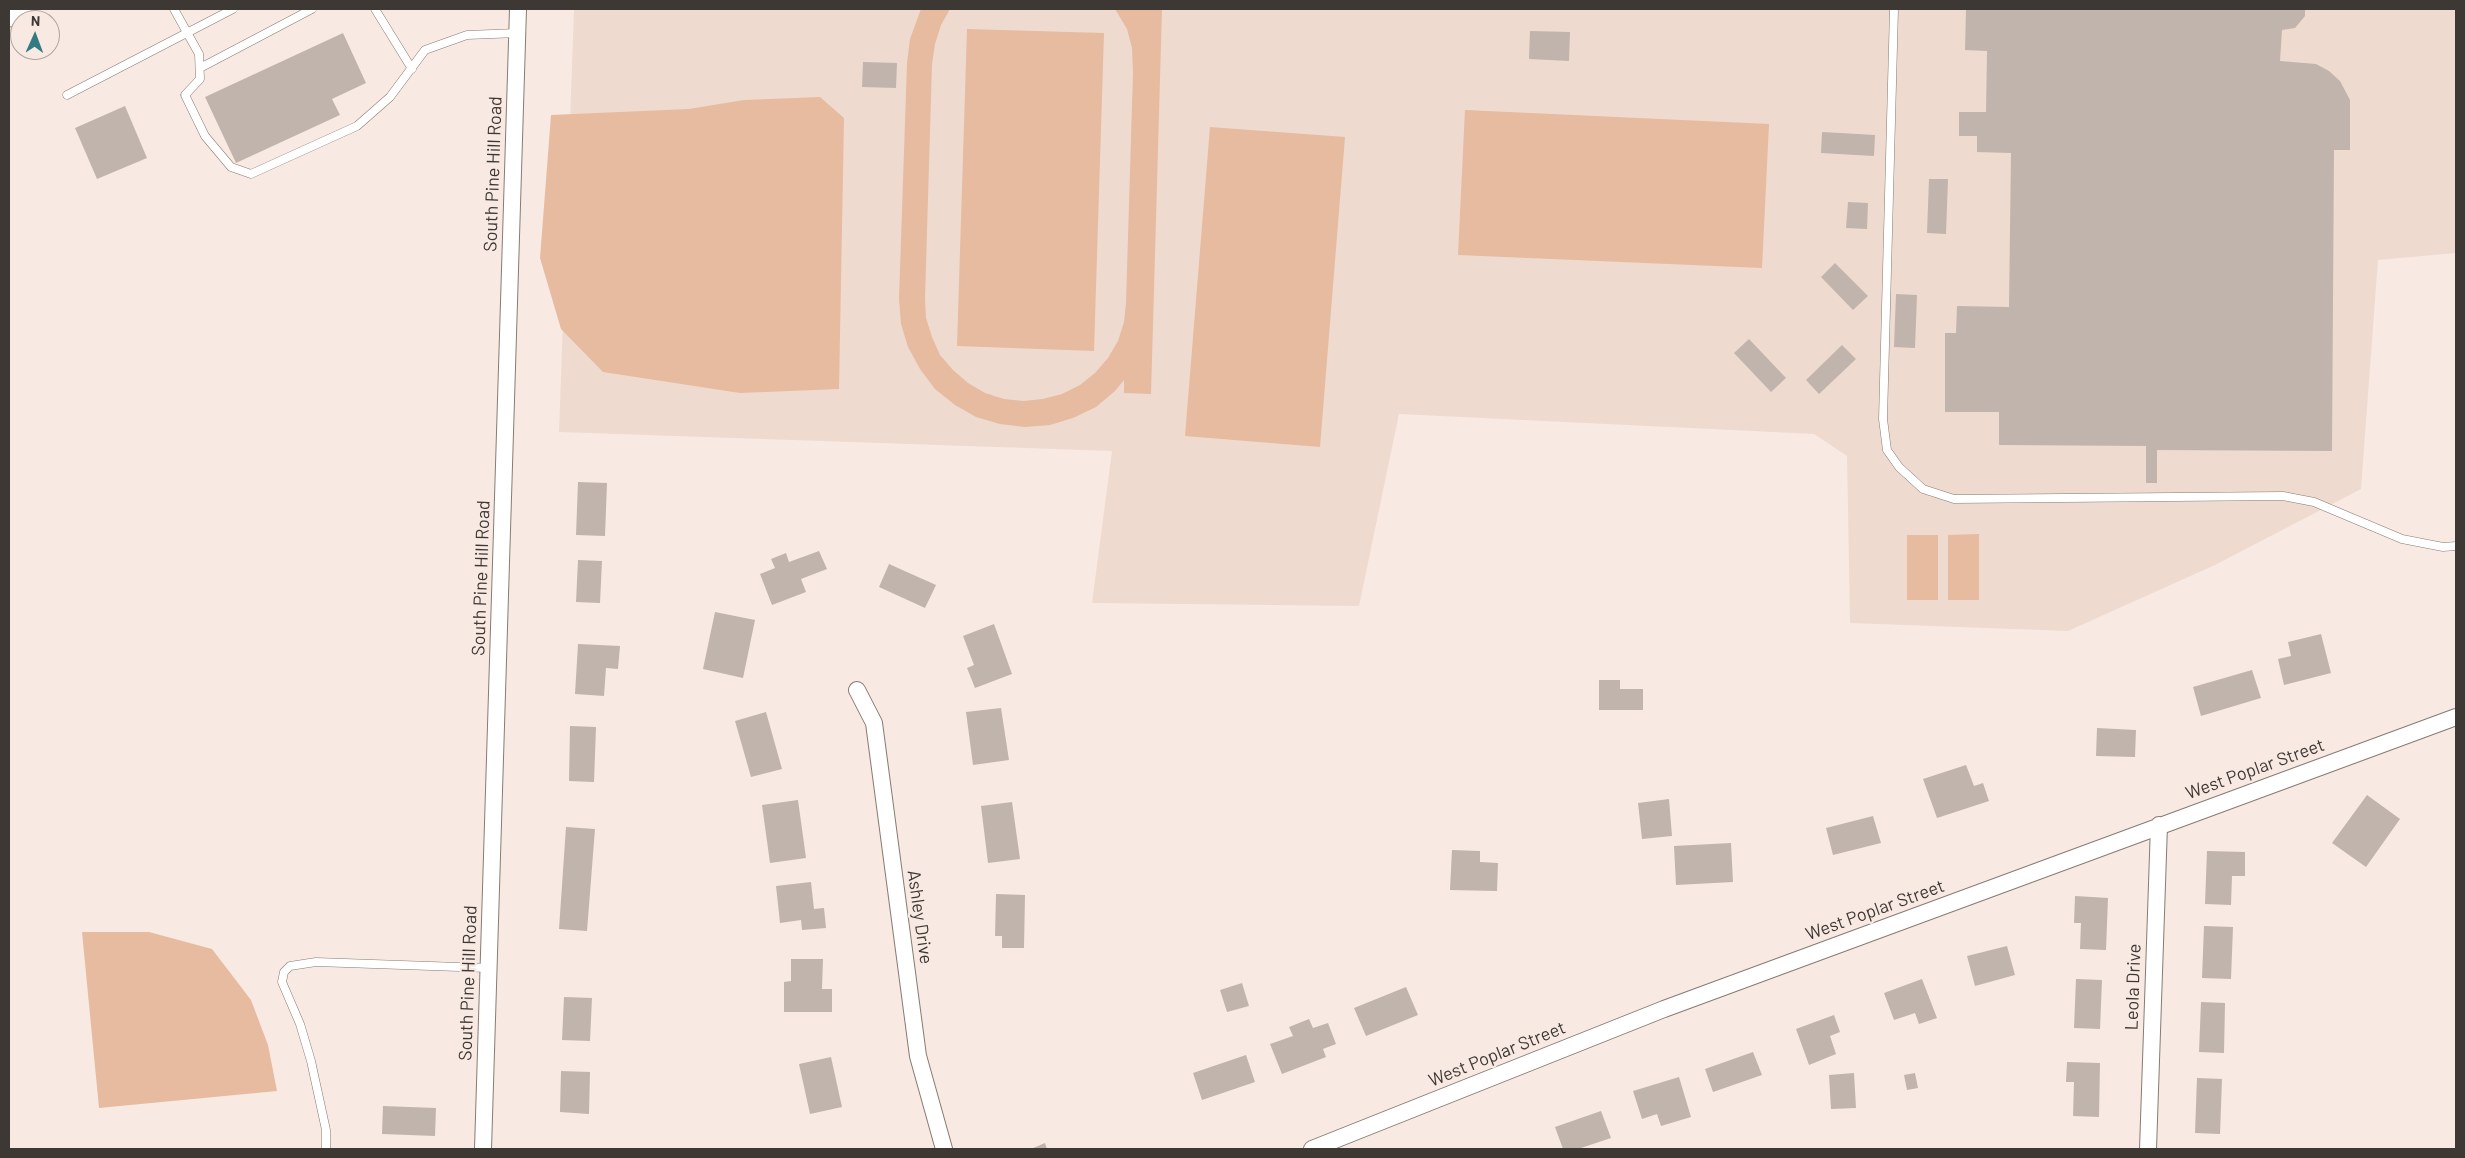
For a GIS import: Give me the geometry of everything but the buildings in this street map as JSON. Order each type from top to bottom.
[{"type":"main road","points":[[9,14],[19,9]]},
{"type":"street","name":"South Pine Hill Road","points":[[483,1149],[518,9]]},
{"type":"street","name":"Ashley Drive","points":[[857,690],[874,724],[918,1056],[944,1149]]},
{"type":"street","name":"West Poplar Street","points":[[1312,1149],[1664,1009],[2456,716]]},
{"type":"street","name":"Leola Drive","points":[[2148,1149],[2159,825]]},
{"type":"lane","points":[[174,9],[199,54],[200,79],[185,95],[206,136],[231,168],[251,174],[357,126],[390,97],[425,50],[467,35],[518,33]]},
{"type":"lane","points":[[67,94],[234,9]]},
{"type":"lane","points":[[200,68],[312,9]]},
{"type":"lane","points":[[375,9],[412,69]]},
{"type":"lane","points":[[1894,9],[1883,419],[1886,450],[1899,468],[1923,489],[1954,499],[2283,496],[2314,502],[2402,539],[2443,547],[2456,546]]},
{"type":"lane","points":[[326,1149],[326,1130],[311,1061],[300,1024],[282,982],[284,972],[290,966],[316,962],[488,968]]},
{"type":"shaded area","points":[[574,9],[2456,9],[2456,253],[2378,260],[2361,489],[2215,565],[2068,631],[1850,623],[1847,456],[1814,434],[1399,414],[1359,606],[1092,603],[1112,451],[559,432]]},
{"type":"shaded area","points":[[921,9],[950,9],[941,25],[935,44],[932,64],[926,318],[940,355],[968,383],[985,393],[1004,399],[1023,401],[1043,399],[1062,394],[1080,385],[1095,373],[1108,358],[1118,341],[1124,322],[1126,303],[1133,72],[1132,48],[1127,29],[1115,9],[1162,9],[1151,394],[1124,393],[1124,380],[1115,391],[1096,407],[1073,418],[1050,425],[1025,427],[1000,424],[976,417],[955,405],[935,389],[920,369],[908,347],[901,324],[899,299],[907,63],[910,39]]},
{"type":"shaded area","points":[[967,29],[1104,33],[1094,351],[957,346]]},
{"type":"shaded area","points":[[820,97],[844,118],[839,389],[740,393],[603,372],[561,329],[540,258],[551,115],[689,109],[744,100]]},
{"type":"shaded area","points":[[1465,110],[1769,124],[1762,268],[1458,255]]},
{"type":"shaded area","points":[[1210,127],[1345,137],[1320,447],[1185,436]]},
{"type":"shaded area","points":[[1979,534],[1979,600],[1948,600],[1948,535]]},
{"type":"shaded area","points":[[1907,535],[1938,535],[1938,600],[1907,600]]},
{"type":"shaded area","points":[[82,932],[149,932],[212,949],[251,1000],[268,1045],[277,1091],[99,1108]]}]
